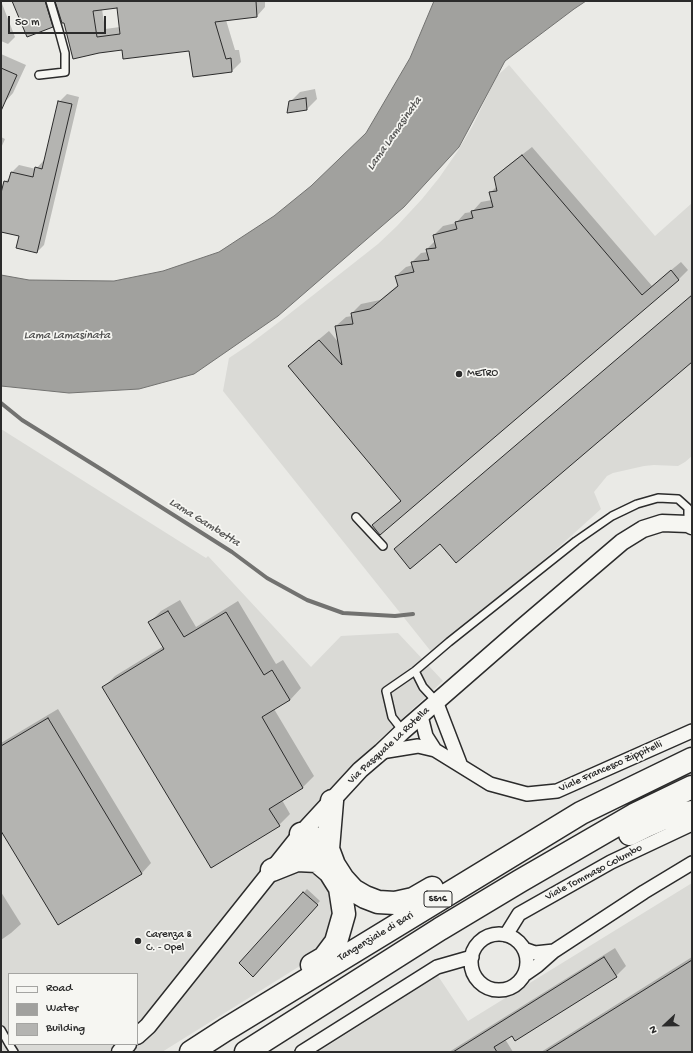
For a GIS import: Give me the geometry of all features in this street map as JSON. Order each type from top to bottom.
[{"type":"highway","name":"Tangenziale di Bari","points":[[190,1052],[485,870],[581,813],[692,759]]},
{"type":"highway","name":"SS16","points":[[246,1052],[440,928],[634,815],[692,787]]},
{"type":"highway","points":[[323,855],[332,800]]},
{"type":"highway","points":[[520,881],[554,876],[646,826],[662,819],[692,812]]},
{"type":"highway","points":[[225,1030],[262,997],[324,958],[336,942],[344,914],[340,888],[330,872],[323,855],[322,840],[301,834]]},
{"type":"highway","points":[[323,855],[334,865],[343,879],[353,890],[365,898],[378,902],[395,903],[413,899],[453,875],[485,870]]},
{"type":"highway","points":[[272,870],[297,860],[323,855]]},
{"type":"street","name":"Via Pasquale La Rotella","points":[[138,1035],[148,1026],[301,834],[360,770],[436,702],[622,542],[643,529],[662,523],[690,525]]},
{"type":"street","points":[[436,702],[461,766]]},
{"type":"street","points":[[421,716],[426,736],[435,750]]},
{"type":"street","name":"Viale Francesco Zippitelli","points":[[435,750],[490,784],[527,794],[557,791],[692,731]]},
{"type":"street","points":[[380,752],[418,746],[435,750]]},
{"type":"street","name":"Viale Tommaso Columbo","points":[[506,935],[519,914],[610,862],[692,824]]},
{"type":"street","points":[[524,974],[537,966],[554,951],[644,892],[690,867]]},
{"type":"street","points":[[497,934],[506,935],[513,938],[524,949],[526,966],[524,974],[519,982],[512,987],[495,990],[486,987],[479,982],[474,974],[472,957],[480,941],[488,936],[497,934]]},
{"type":"street","points":[[524,949],[535,953],[554,951]]},
{"type":"street","points":[[302,1052],[437,967],[472,957]]},
{"type":"lane","points":[[39,75],[65,72],[65,53],[50,1]]},
{"type":"lane","points":[[403,731],[392,717],[386,691],[415,670],[576,541],[612,516],[637,504],[658,498],[678,499],[688,508],[690,525]]},
{"type":"lane","points":[[356,517],[383,546]]},
{"type":"lane","points":[[415,670],[423,687],[436,702]]},
{"type":"lane","points":[[1,1030],[8,1042]]},
{"type":"shaded area","name":"METRO","points":[[509,65],[655,236],[692,203],[692,456],[678,466],[644,466],[613,473],[607,476],[594,492],[601,509],[433,654],[223,391],[229,358],[279,322],[378,244],[422,199],[457,152],[472,127],[497,76]]},
{"type":"shaded area","points":[[1,429],[206,558],[208,556],[311,667],[341,636],[398,633],[443,681],[380,739],[288,836],[334,890],[336,923],[324,951],[162,1052],[1,1052]]},
{"type":"shaded area","points":[[692,883],[692,1052],[318,1052],[438,976],[468,1021]]},
{"type":"water","name":"Lama Lamasinata","points":[[434,1],[586,1],[505,61],[459,147],[404,207],[278,316],[194,374],[139,389],[69,393],[1,386],[1,275],[29,280],[114,281],[163,271],[219,252],[274,216],[311,186],[366,133],[410,58]]},
{"type":"building","points":[[12,1],[45,1],[53,27],[27,37]]},
{"type":"building","points":[[55,1],[256,1],[257,17],[215,22],[226,59],[231,58],[232,72],[193,77],[189,51],[123,59],[122,50],[99,53],[73,59],[64,23],[62,23]],"holes":[[[117,8],[120,34],[97,37],[93,11]]]},
{"type":"building","points":[[1,68],[17,75],[1,111]]},
{"type":"building","points":[[306,98],[307,110],[287,113],[289,101]]},
{"type":"building","points":[[58,101],[72,104],[37,253],[16,248],[19,236],[1,232],[1,193],[4,181],[8,182],[11,172],[33,177],[35,167],[42,169]]},
{"type":"building","points":[[522,155],[642,295],[671,270],[679,280],[380,535],[372,525],[401,501],[288,366],[319,340],[342,365],[335,326],[353,324],[351,313],[370,309],[398,286],[395,276],[414,272],[411,262],[429,260],[426,249],[436,248],[433,235],[457,229],[455,222],[473,218],[471,211],[493,207],[489,192],[497,191],[494,177]]},
{"type":"building","points":[[692,295],[692,362],[456,563],[440,544],[410,569],[394,549]]},
{"type":"building","points":[[168,611],[184,637],[226,612],[264,675],[272,670],[290,700],[262,717],[303,788],[269,809],[280,826],[211,868],[102,687],[164,649],[148,622]]},
{"type":"building","points":[[48,718],[142,874],[58,925],[1,831],[1,746]]},
{"type":"building","points":[[303,892],[318,905],[253,977],[239,963]]},
{"type":"building","points":[[604,957],[617,977],[515,1041],[512,1036],[494,1047],[497,1052],[453,1052]]},
{"type":"building","points":[[692,960],[692,1052],[545,1052]]},
{"type":"waterway","name":"Lama Gambetta","points":[[1,403],[22,420],[232,552],[267,578],[307,600],[343,613],[395,616],[413,614]]},
{"type":"place","name":"METRO","points":[[459,374]]},
{"type":"place","name":"Carenza & C. - Opel","points":[[138,941]]}]
